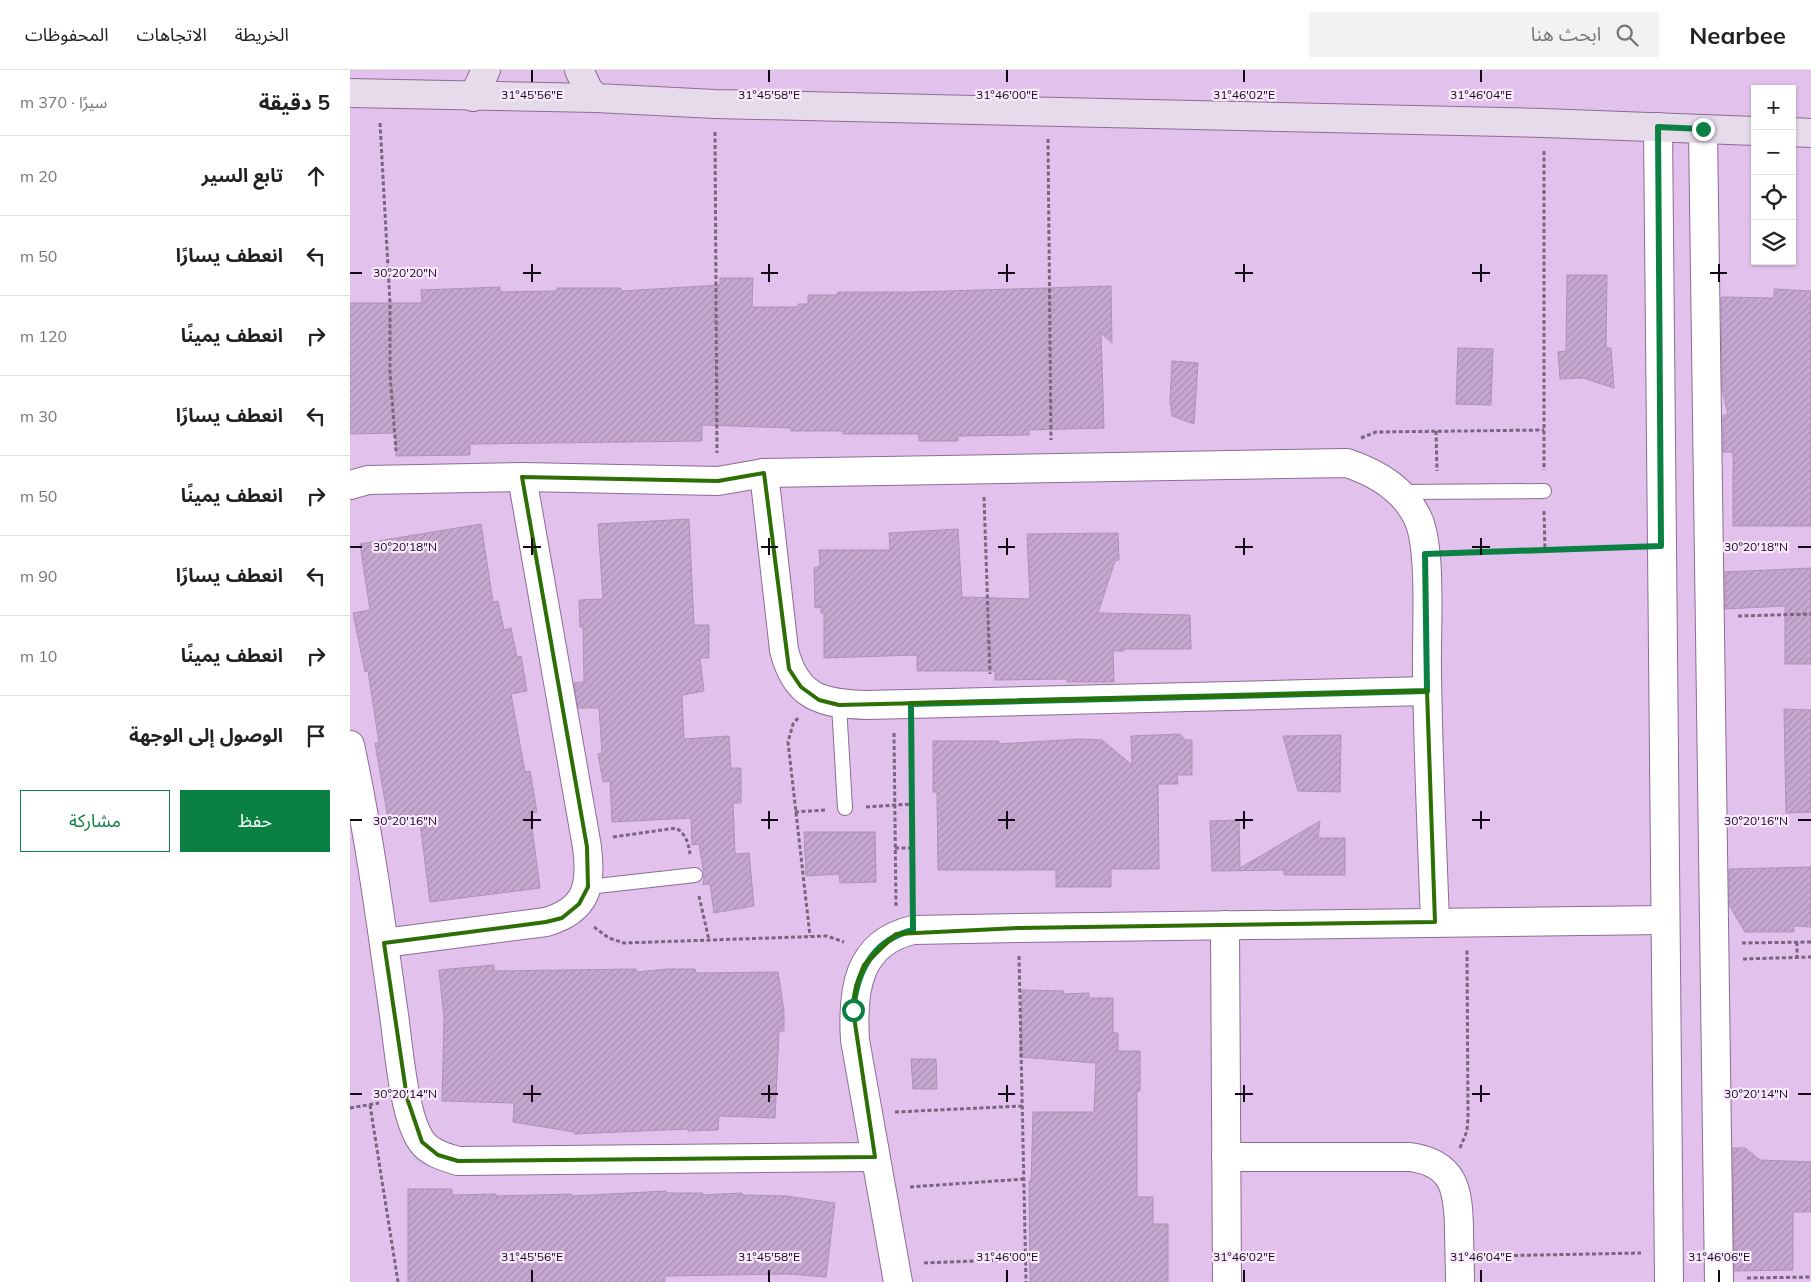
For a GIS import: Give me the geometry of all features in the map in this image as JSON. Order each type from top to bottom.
[{"type":"street","points":[[473,97],[486,70]]},
{"type":"street","points":[[579,70],[588,89],[596,98]]},
{"type":"street","points":[[350,94],[596,98],[715,104],[1544,123],[1751,131]]},
{"type":"street","points":[[1658,127],[1664,920],[1669,1282]]},
{"type":"street","points":[[1703,129],[1719,1280]]},
{"type":"street","points":[[1796,132],[1811,133]]},
{"type":"street","points":[[350,485],[368,480],[398,479],[522,477],[718,481],[764,473],[1347,463],[1370,471],[1399,492],[1418,521],[1425,554],[1427,691],[1435,922]]},
{"type":"street","points":[[764,473],[784,650],[789,669],[801,687],[829,702],[902,704],[1427,691]]},
{"type":"street","points":[[384,943],[546,922],[562,918],[583,896],[589,867],[587,847],[522,477]]},
{"type":"street","points":[[350,745],[384,943],[407,1098],[413,1123],[422,1142],[438,1155],[458,1161],[875,1157]]},
{"type":"street","points":[[896,1273],[855,1040],[853,1010],[856,986],[864,965],[880,947],[904,932],[1018,928],[1664,920]]},
{"type":"street","points":[[1225,925],[1227,1282]]},
{"type":"street","points":[[1226,1157],[1410,1157],[1426,1159],[1440,1167],[1450,1178],[1457,1193],[1460,1269]]},
{"type":"lane","points":[[1399,492],[1544,491]]},
{"type":"lane","points":[[829,702],[845,808]]},
{"type":"lane","points":[[583,896],[695,875]]},
{"type":"path","points":[[378,94],[390,303],[390,373],[398,479]]},
{"type":"path","points":[[715,104],[718,481]]},
{"type":"path","points":[[1047,111],[1051,468]]},
{"type":"path","points":[[1544,123],[1544,550]]},
{"type":"path","points":[[1347,463],[1350,452],[1365,435],[1376,432],[1544,430]]},
{"type":"path","points":[[1436,432],[1437,491]]},
{"type":"path","points":[[983,469],[991,701]]},
{"type":"path","points":[[1425,554],[1661,546]]},
{"type":"path","points":[[1709,617],[1811,614]]},
{"type":"path","points":[[810,936],[788,742],[793,724],[804,710],[829,702]]},
{"type":"path","points":[[902,704],[912,848],[904,932]]},
{"type":"path","points":[[902,704],[895,848],[904,932]]},
{"type":"path","points":[[895,848],[912,848]]},
{"type":"path","points":[[583,896],[586,918],[596,929],[609,938],[624,943],[827,936],[843,941],[856,951],[864,965]]},
{"type":"path","points":[[1440,1167],[1457,1152],[1467,1131],[1467,922]]},
{"type":"path","points":[[1018,928],[1026,1282]]},
{"type":"path","points":[[1714,952],[1796,942],[1811,942]]},
{"type":"path","points":[[1796,942],[1797,957]]},
{"type":"path","points":[[1714,952],[1811,957]]},
{"type":"path","points":[[370,1105],[398,1282]]},
{"type":"path","points":[[868,1113],[1022,1106]]},
{"type":"path","points":[[881,1188],[1024,1179]]},
{"type":"path","points":[[1460,1269],[1669,1252]]},
{"type":"path","points":[[896,1273],[1026,1259]]},
{"type":"path","points":[[1719,1280],[1811,1276]]},
{"type":"path","points":[[1792,1277],[1792,1282]]},
{"type":"highlighted area","points":[[764,473],[789,669],[801,687],[819,700],[839,705],[1427,691],[1435,922],[1018,928],[896,934],[864,965],[856,986],[853,1010],[875,1157],[458,1161],[438,1155],[422,1142],[407,1098],[384,943],[546,922],[562,918],[579,904],[588,887],[587,847],[522,477],[718,481]]},
{"type":"building","points":[[1567,275],[1607,275],[1606,348],[1611,348],[1614,388],[1583,378],[1560,379],[1558,352],[1566,351]]},
{"type":"building","points":[[720,278],[753,278],[752,307],[798,307],[798,304],[808,304],[808,295],[837,295],[838,292],[914,292],[1111,286],[1112,343],[1101,333],[1104,428],[1029,430],[1029,435],[958,436],[958,441],[919,441],[919,434],[843,434],[843,431],[791,431],[791,428],[702,425],[702,441],[470,444],[470,455],[396,456],[396,433],[350,434],[350,303],[422,303],[421,290],[500,287],[500,292],[557,291],[557,288],[621,288],[621,291],[720,285]]},
{"type":"building","points":[[1774,289],[1811,291],[1811,526],[1733,526],[1733,452],[1723,452],[1723,415],[1728,415],[1722,389],[1721,297],[1774,298]]},
{"type":"building","points":[[1458,348],[1493,349],[1491,405],[1456,404]]},
{"type":"building","points":[[1172,361],[1198,363],[1194,424],[1172,416],[1170,400]]},
{"type":"building","points":[[689,519],[694,625],[709,625],[709,658],[700,658],[704,691],[682,695],[684,739],[729,736],[731,768],[741,768],[741,803],[733,803],[735,854],[749,853],[754,906],[714,913],[710,884],[703,885],[704,875],[699,844],[692,845],[691,818],[612,822],[610,781],[603,782],[598,754],[602,753],[599,708],[578,708],[574,683],[584,682],[583,627],[580,627],[579,600],[603,599],[598,524]]},
{"type":"building","points":[[481,524],[493,602],[498,601],[504,630],[511,628],[517,657],[521,656],[527,691],[511,694],[525,772],[530,771],[537,812],[530,813],[540,888],[430,902],[419,815],[388,819],[375,743],[379,743],[368,671],[365,672],[353,613],[370,610],[360,544]]},
{"type":"building","points":[[958,529],[962,597],[1030,599],[1027,534],[1118,533],[1119,560],[1115,561],[1098,613],[1190,615],[1191,649],[1124,649],[1124,651],[1113,651],[1114,682],[1067,682],[1067,679],[995,680],[995,671],[917,671],[917,655],[824,658],[824,613],[821,613],[821,607],[815,608],[814,568],[820,566],[819,550],[890,550],[889,533]]},
{"type":"building","points":[[1811,568],[1811,664],[1785,664],[1785,606],[1725,609],[1725,572]]},
{"type":"building","points":[[1784,709],[1811,710],[1811,812],[1786,813]]},
{"type":"building","points":[[1180,734],[1185,740],[1192,740],[1192,775],[1177,775],[1178,784],[1158,784],[1159,869],[1111,869],[1111,887],[1056,887],[1056,870],[938,870],[937,792],[933,792],[933,741],[999,741],[999,744],[1080,739],[1102,740],[1132,765],[1131,736]]},
{"type":"building","points":[[1341,735],[1340,792],[1298,791],[1283,736]]},
{"type":"building","points":[[1239,820],[1240,868],[1320,821],[1318,838],[1345,838],[1345,875],[1284,875],[1284,870],[1212,871],[1210,821]]},
{"type":"building","points":[[804,832],[875,832],[876,882],[840,883],[839,874],[806,876]]},
{"type":"building","points":[[1811,867],[1811,927],[1794,926],[1794,932],[1745,932],[1729,905],[1729,869]]},
{"type":"building","points":[[494,965],[494,971],[636,969],[636,972],[695,969],[696,973],[778,972],[784,1011],[784,1031],[779,1031],[775,1118],[719,1116],[718,1130],[688,1131],[688,1129],[574,1134],[574,1132],[513,1122],[514,1103],[442,1101],[444,1019],[439,970]]},
{"type":"building","points":[[1022,990],[1064,991],[1063,994],[1089,993],[1089,998],[1113,998],[1113,1033],[1118,1033],[1118,1051],[1140,1051],[1140,1091],[1137,1091],[1137,1197],[1153,1197],[1153,1224],[1168,1224],[1168,1282],[1030,1282],[1029,1181],[1031,1181],[1033,1112],[1094,1112],[1096,1063],[1020,1057]]},
{"type":"building","points":[[911,1059],[936,1059],[937,1089],[913,1089]]},
{"type":"building","points":[[1733,1148],[1745,1148],[1760,1160],[1811,1162],[1811,1212],[1793,1212],[1793,1270],[1734,1271]]},
{"type":"building","points":[[408,1189],[452,1189],[452,1195],[496,1194],[496,1196],[571,1194],[572,1196],[666,1191],[666,1193],[703,1193],[702,1195],[742,1193],[742,1195],[786,1196],[835,1203],[826,1277],[789,1274],[665,1276],[665,1282],[408,1282]]},
{"type":"route","points":[[853,1010],[856,986],[864,965],[880,947],[896,934],[913,930],[911,704],[1427,691],[1425,554],[1661,546],[1658,127],[1703,129]]}]
